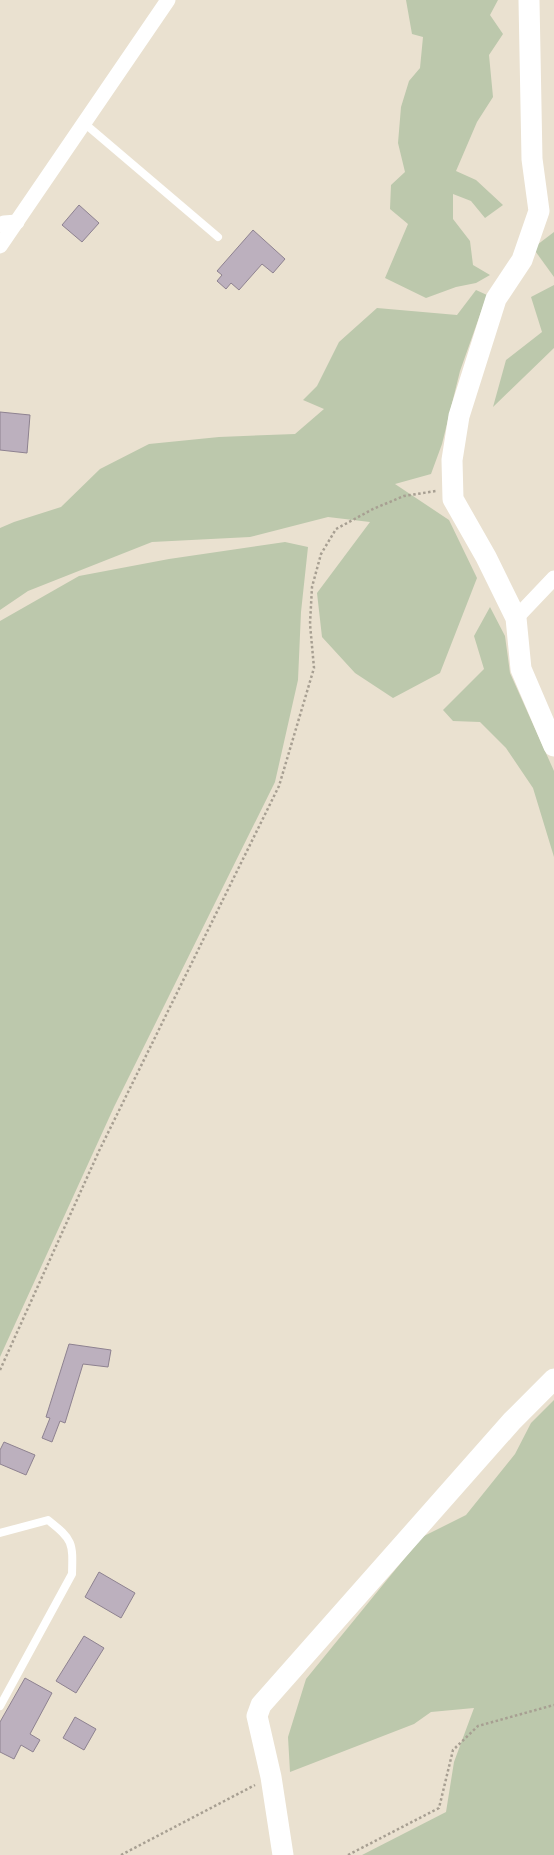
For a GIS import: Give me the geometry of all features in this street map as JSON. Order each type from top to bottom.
[{"type":"street","points":[[0,246],[168,0]]},
{"type":"street","points":[[529,0],[532,159],[539,211],[522,260],[496,299],[459,416],[452,460],[453,499],[486,556],[516,618],[521,668],[554,746]]},
{"type":"street","points":[[0,226],[4,222],[17,222]]},
{"type":"street","points":[[516,618],[554,578]]},
{"type":"street","points":[[283,1855],[271,1777],[257,1716],[261,1705],[512,1420],[554,1379]]},
{"type":"lane","points":[[84,123],[218,236]]},
{"type":"lane","points":[[0,1534],[48,1520],[66,1534],[73,1550],[72,1574],[0,1706]]},
{"type":"path","points":[[0,1370],[99,1150],[279,786],[314,668],[310,624],[312,587],[322,554],[336,529],[373,509],[404,496],[453,489]]},
{"type":"path","points":[[348,1855],[439,1808],[453,1750],[478,1726],[554,1705]]},
{"type":"path","points":[[121,1855],[271,1777]]},
{"type":"green space","points":[[406,0],[498,0],[490,15],[503,34],[489,55],[493,97],[477,122],[456,171],[476,180],[503,205],[485,218],[471,201],[453,194],[453,219],[470,241],[473,265],[490,275],[476,283],[456,287],[426,298],[385,278],[408,224],[390,209],[391,185],[405,172],[398,143],[401,107],[409,81],[420,68],[423,37],[412,34]]},
{"type":"green space","points":[[554,232],[554,277],[533,248]]},
{"type":"green space","points":[[554,285],[554,348],[493,407],[506,360],[542,332],[531,297]]},
{"type":"green space","points":[[476,290],[487,295],[460,371],[442,444],[431,474],[395,484],[449,520],[477,578],[440,673],[393,698],[355,673],[322,637],[317,593],[370,522],[328,517],[250,537],[152,542],[28,591],[0,610],[0,528],[61,507],[100,469],[149,444],[219,437],[295,434],[324,409],[303,400],[317,386],[339,342],[377,308],[457,315]]},
{"type":"green space","points":[[285,542],[308,547],[301,612],[298,680],[275,782],[114,1107],[0,1357],[0,621],[79,576],[169,559]]},
{"type":"green space","points":[[490,607],[505,636],[510,673],[554,771],[554,857],[533,788],[506,748],[480,722],[453,721],[443,710],[484,669],[474,636]]},
{"type":"green space","points":[[554,1400],[554,1855],[362,1855],[446,1812],[454,1762],[474,1708],[431,1712],[414,1724],[290,1772],[288,1737],[306,1679],[422,1537],[466,1515],[515,1454],[531,1423]]},
{"type":"building","points":[[79,205],[99,223],[82,242],[62,225]]},
{"type":"building","points":[[253,230],[285,259],[273,273],[262,264],[239,290],[231,283],[226,289],[217,281],[222,275],[217,271]]},
{"type":"building","points":[[0,412],[30,415],[27,453],[0,450]]},
{"type":"building","points":[[69,1344],[111,1350],[108,1367],[83,1364],[65,1423],[60,1421],[52,1442],[42,1438],[50,1418],[46,1417]]},
{"type":"building","points":[[4,1442],[35,1455],[26,1475],[0,1464],[0,1450]]},
{"type":"building","points":[[99,1572],[135,1593],[121,1618],[85,1597]]},
{"type":"building","points":[[84,1636],[104,1648],[76,1693],[56,1681]]},
{"type":"building","points":[[25,1678],[52,1693],[30,1734],[40,1740],[33,1752],[21,1745],[14,1759],[0,1752],[0,1722]]},
{"type":"building","points":[[75,1717],[96,1729],[84,1750],[63,1738]]}]
